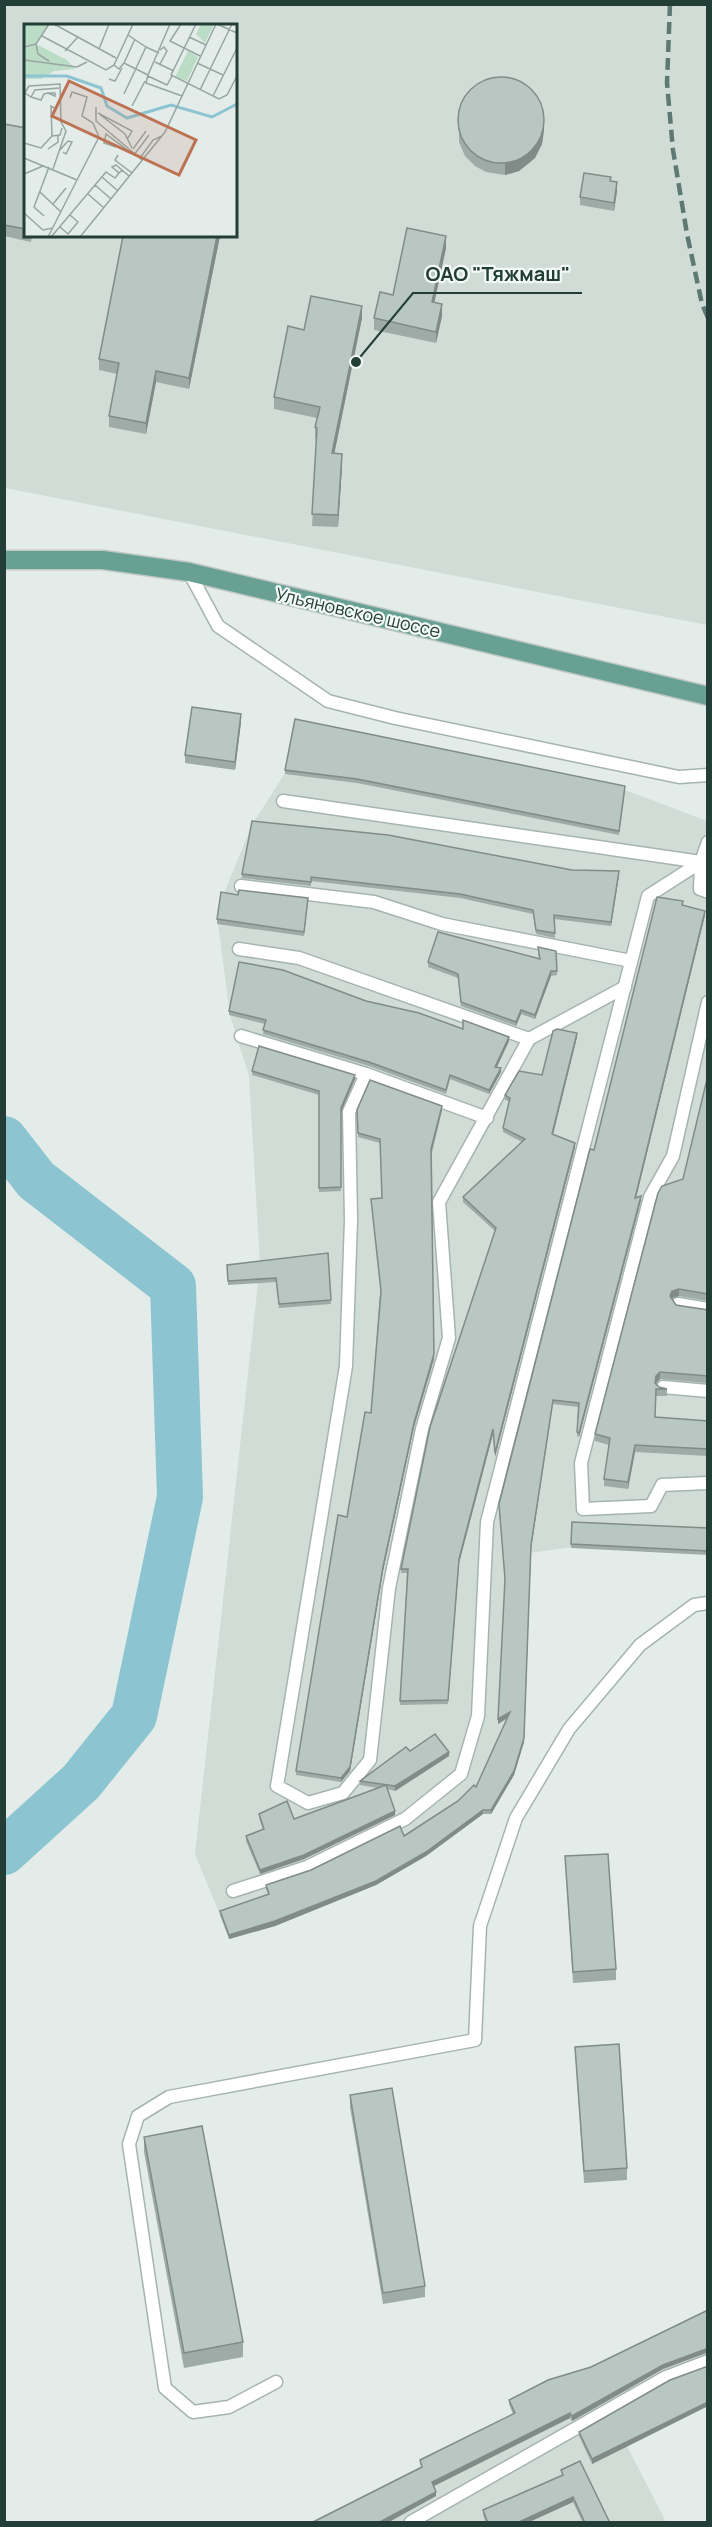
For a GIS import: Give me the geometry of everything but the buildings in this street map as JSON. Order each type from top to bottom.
[{"type":"main road","name":"Ульяновское шоссе","points":[[4,560],[103,560],[189,572],[708,696]]},
{"type":"lane","points":[[189,572],[218,626],[328,701],[395,718],[679,777],[708,775]]},
{"type":"lane","points":[[282,801],[701,862]]},
{"type":"lane","points":[[708,842],[701,862],[700,889],[708,891]]},
{"type":"lane","points":[[233,1892],[307,1868],[405,1819],[461,1774],[478,1716],[487,1522],[648,896],[701,862]]},
{"type":"lane","points":[[241,886],[375,902],[442,924],[631,961]]},
{"type":"lane","points":[[239,949],[298,958],[529,1039]]},
{"type":"lane","points":[[366,1074],[349,1112],[351,1220],[346,1366],[277,1786],[308,1803],[344,1793],[370,1760],[389,1588],[422,1430],[448,1338],[439,1202],[529,1039],[625,987]]},
{"type":"lane","points":[[708,1002],[673,1156],[650,1197],[581,1463],[584,1509],[651,1506],[662,1485],[708,1483]]},
{"type":"lane","points":[[241,1036],[366,1074],[487,1118]]},
{"type":"lane","points":[[678,1304],[708,1309]]},
{"type":"lane","points":[[663,1387],[708,1391]]},
{"type":"lane","points":[[276,2382],[229,2408],[193,2412],[165,2388],[129,2144],[138,2116],[169,2097],[475,2040],[480,1926],[516,1818],[569,1729],[640,1645],[694,1605],[708,1603]]},
{"type":"lane","points":[[411,2523],[666,2378],[708,2361]]},
{"type":"shaded area","points":[[4,5],[707,5],[707,625],[5,488]]},
{"type":"shaded area","points":[[285,773],[625,790],[707,821],[707,1548],[573,1547],[529,1553],[506,1757],[475,1809],[220,1915],[195,1854],[260,1265],[249,1076],[230,1015],[218,923],[222,898],[252,825]]},
{"type":"shaded area","points":[[707,2330],[707,2400],[627,2446],[666,2522],[373,2522],[440,2467]]},
{"type":"waterway","points":[[4,1139],[36,1180],[173,1286],[180,1497],[134,1716],[81,1782],[4,1852]]},
{"type":"railway","points":[[670,4],[667,83],[673,150],[687,234],[702,304],[708,318]]},
{"type":"place","name":"ОАО \"Тяжмаш\"","points":[[356,362]]}]
